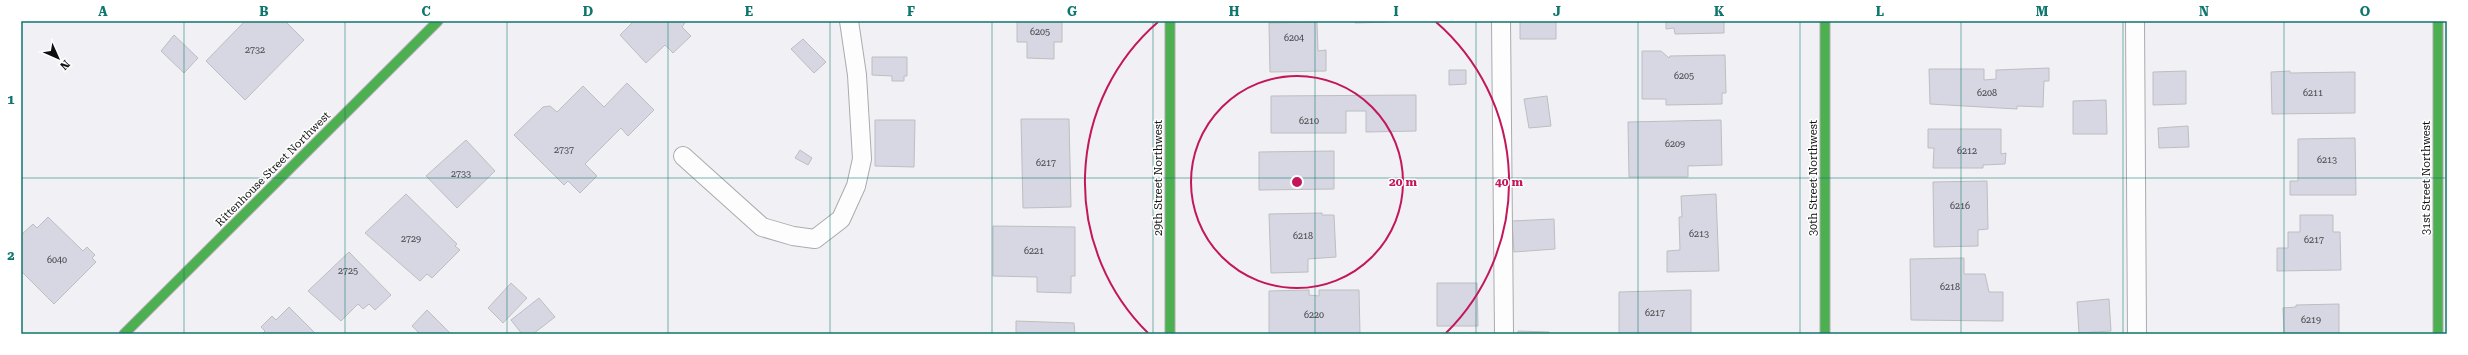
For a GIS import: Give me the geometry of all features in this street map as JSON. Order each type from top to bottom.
[{"type":"street","name":"Rittenhouse Street Northwest","points":[[124,334],[438,21]]},
{"type":"street","name":"29th Street Northwest","points":[[1170,21],[1170,334]]},
{"type":"street","name":"30th Street Northwest","points":[[1825,21],[1825,334]]},
{"type":"street","name":"31st Street Northwest","points":[[2438,21],[2443,91],[2438,334]]},
{"type":"lane","points":[[683,156],[762,227],[793,236],[815,239],[841,219],[856,186],[862,159],[857,75],[849,21]]},
{"type":"lane","points":[[1501,21],[1504,334]]},
{"type":"lane","points":[[2135,21],[2137,334]]},
{"type":"building","points":[[245,21],[285,21],[304,40],[245,100],[206,61]]},
{"type":"building","points":[[634,21],[686,21],[682,27],[691,36],[673,53],[665,45],[646,63],[620,35]]},
{"type":"building","points":[[1017,21],[1062,21],[1062,42],[1054,42],[1054,59],[1027,58],[1027,42],[1017,42]]},
{"type":"building","points":[[1355,21],[1388,21],[1388,22],[1355,23]]},
{"type":"building","points":[[1520,21],[1556,21],[1556,39],[1520,39]]},
{"type":"building","points":[[1666,21],[1724,21],[1724,33],[1675,34],[1674,28],[1666,29]]},
{"type":"building","points":[[1317,22],[1318,51],[1326,50],[1326,71],[1270,72],[1269,23]]},
{"type":"building","points":[[174,35],[198,58],[184,73],[161,51]]},
{"type":"building","points":[[803,39],[826,62],[814,73],[791,49]]},
{"type":"building","points":[[1642,51],[1661,51],[1669,58],[1670,56],[1725,55],[1726,93],[1722,93],[1722,104],[1666,105],[1666,99],[1642,99]]},
{"type":"building","points":[[872,57],[907,57],[907,76],[904,76],[904,81],[892,81],[892,76],[872,75]]},
{"type":"building","points":[[2049,68],[2049,81],[2044,81],[2043,107],[2017,106],[2017,109],[1930,104],[1929,69],[1984,69],[1984,80],[1996,79],[1996,70]]},
{"type":"building","points":[[1449,70],[1466,70],[1466,84],[1449,85]]},
{"type":"building","points":[[2186,71],[2186,104],[2153,105],[2153,72]]},
{"type":"building","points":[[2290,71],[2290,73],[2355,72],[2355,113],[2272,114],[2271,72]]},
{"type":"building","points":[[627,83],[654,110],[628,136],[621,128],[585,164],[597,176],[580,193],[568,181],[564,185],[514,135],[543,107],[550,106],[557,112],[583,86],[604,107]]},
{"type":"building","points":[[1416,95],[1416,131],[1366,132],[1366,111],[1346,111],[1346,133],[1271,133],[1271,96]]},
{"type":"building","points":[[1547,96],[1551,126],[1529,128],[1524,99]]},
{"type":"building","points":[[2106,100],[2107,134],[2073,134],[2073,101]]},
{"type":"building","points":[[1021,119],[1069,119],[1071,207],[1023,208]]},
{"type":"building","points":[[875,120],[915,120],[914,167],[875,166]]},
{"type":"building","points":[[1721,120],[1722,165],[1688,166],[1688,177],[1629,177],[1628,122]]},
{"type":"building","points":[[2188,126],[2189,147],[2159,148],[2158,128]]},
{"type":"building","points":[[1928,129],[2001,129],[2001,154],[2006,153],[2005,164],[1983,165],[1983,168],[1933,168],[1934,148],[1928,148]]},
{"type":"building","points":[[2355,138],[2356,195],[2290,195],[2290,181],[2298,181],[2298,139]]},
{"type":"building","points":[[466,140],[495,171],[457,208],[426,176]]},
{"type":"building","points":[[800,150],[812,158],[808,165],[795,158]]},
{"type":"building","points":[[1334,151],[1334,189],[1259,190],[1259,152]]},
{"type":"building","points":[[1987,181],[1988,229],[1978,230],[1978,246],[1934,247],[1933,182]]},
{"type":"building","points":[[406,194],[457,244],[455,246],[460,250],[432,278],[427,274],[420,281],[365,233]]},
{"type":"building","points":[[1716,194],[1719,271],[1667,272],[1667,251],[1680,250],[1679,217],[1682,217],[1681,196]]},
{"type":"building","points":[[1322,213],[1322,215],[1334,215],[1336,257],[1308,259],[1308,272],[1271,273],[1269,214]]},
{"type":"building","points":[[2300,215],[2333,215],[2333,232],[2340,232],[2341,270],[2277,271],[2277,248],[2288,248],[2288,232],[2300,232]]},
{"type":"building","points":[[48,217],[83,251],[87,247],[95,255],[92,258],[96,262],[54,304],[21,271],[21,235],[33,224],[37,228]]},
{"type":"building","points":[[1554,219],[1555,249],[1514,252],[1512,221]]},
{"type":"building","points":[[993,226],[1075,227],[1075,276],[1071,276],[1071,293],[1037,292],[1037,277],[993,276]]},
{"type":"building","points":[[349,252],[391,295],[375,310],[369,304],[363,309],[358,304],[341,321],[308,291]]},
{"type":"building","points":[[1964,258],[1964,274],[1985,274],[1989,292],[2003,292],[2003,321],[1911,320],[1910,259]]},
{"type":"building","points":[[511,283],[527,298],[503,323],[488,308]]},
{"type":"building","points":[[1437,283],[1477,283],[1478,326],[1437,326]]},
{"type":"building","points":[[1309,290],[1309,295],[1319,296],[1319,290],[1359,290],[1360,334],[1269,334],[1269,291]]},
{"type":"building","points":[[1691,290],[1691,334],[1619,334],[1619,292]]},
{"type":"building","points":[[539,298],[555,317],[533,334],[522,334],[511,320]]},
{"type":"building","points":[[2109,299],[2111,331],[2079,333],[2077,302]]},
{"type":"building","points":[[2339,304],[2339,334],[2284,334],[2283,308],[2296,307],[2296,305]]},
{"type":"building","points":[[289,307],[316,334],[262,334],[265,331],[261,327],[272,316],[276,320]]},
{"type":"building","points":[[427,310],[451,334],[420,334],[412,326]]},
{"type":"building","points":[[1016,321],[1074,323],[1075,334],[1016,334]]},
{"type":"building","points":[[1518,331],[1549,332],[1549,334],[1518,334]]},
{"type":"traffic: fast","points":[[124,334],[438,21]]},
{"type":"traffic: fast","points":[[1170,21],[1170,334]]},
{"type":"traffic: fast","points":[[1825,21],[1825,334]]},
{"type":"traffic: fast","points":[[2438,21],[2438,334]]}]
